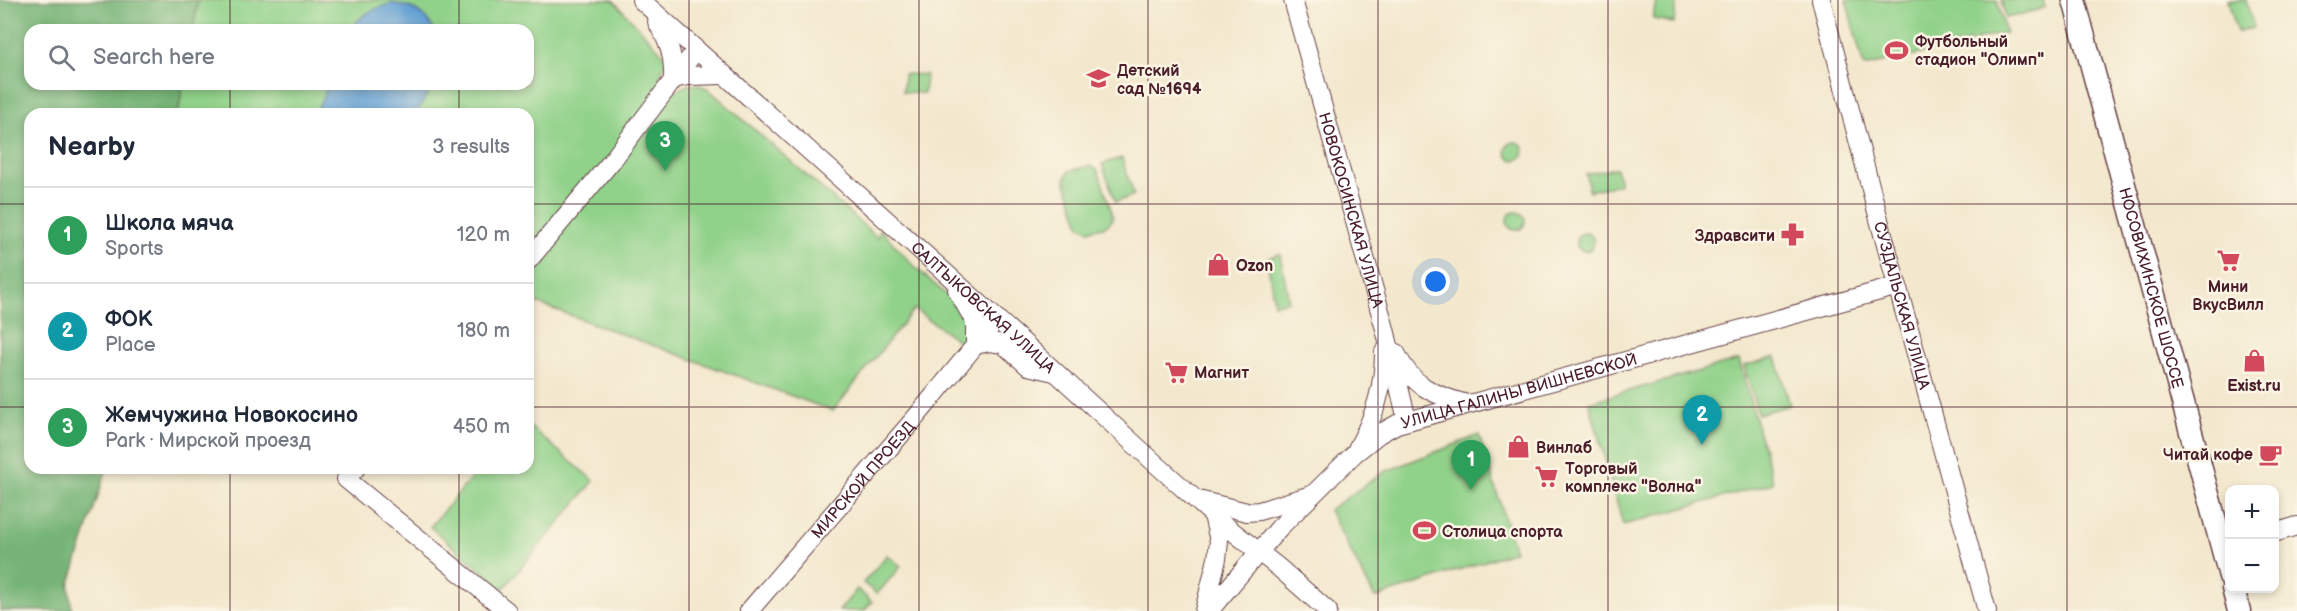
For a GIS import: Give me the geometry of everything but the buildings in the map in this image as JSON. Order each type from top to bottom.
[{"type":"main road","name":"НОСОВИХИНСКОЕ ШОССЕ","points":[[2074,0],[2225,542]]},
{"type":"main road","points":[[2234,593],[2239,611]]},
{"type":"street","name":"НОВОКОСИНСКАЯ УЛИЦА","points":[[1293,0],[1407,420]]},
{"type":"street","name":"СУЗДАЛЬСКАЯ УЛИЦА","points":[[1821,0],[1987,611]]},
{"type":"street","points":[[645,4],[669,43],[673,55],[673,79]]},
{"type":"street","name":"САЛТЫКОВСКАЯ УЛИЦА","points":[[645,4],[997,319],[1195,500],[1328,611]]},
{"type":"street","points":[[534,254],[611,162],[696,50]]},
{"type":"street","points":[[673,79],[688,76],[724,75]]},
{"type":"street","points":[[951,278],[975,322],[975,345],[990,342],[1003,344],[1028,366],[1056,373]]},
{"type":"street","name":"УЛИЦА ГАЛИНЫ ВИШНЕВСКОЙ","points":[[1209,611],[1279,528],[1354,454],[1388,428],[1407,420],[1898,286]]},
{"type":"street","name":"МИРСКОЙ ПРОЕЗД","points":[[749,611],[997,319]]},
{"type":"street","points":[[1384,329],[1410,377],[1435,394],[1470,404]]},
{"type":"street","points":[[1354,454],[1370,424],[1382,386],[1384,329]]},
{"type":"street","points":[[351,474],[346,479],[507,611]]},
{"type":"street","points":[[1195,500],[1247,512],[1259,511],[1315,493]]},
{"type":"street","points":[[1204,611],[1219,541],[1213,515]]},
{"type":"street","points":[[2279,531],[2297,526]]},
{"type":"green space","points":[[0,0],[198,0],[194,24],[24,24],[24,90],[182,90],[179,108],[24,108],[24,474],[105,474],[69,586],[72,611],[0,611]]},
{"type":"green space","points":[[198,0],[613,0],[664,55],[665,64],[659,77],[677,90],[692,84],[707,88],[878,238],[880,229],[916,268],[968,314],[972,328],[961,343],[914,309],[833,411],[534,302],[534,108],[179,108],[182,90],[534,90],[534,24],[194,24]]},
{"type":"green space","points":[[1656,0],[1677,0],[1674,23],[1653,19]]},
{"type":"green space","name":"Футбольный стадион \"Олимп\"","points":[[1846,0],[1997,0],[2006,33],[1864,67]]},
{"type":"green space","points":[[2001,0],[2043,0],[2045,8],[2006,18]]},
{"type":"green space","points":[[2228,0],[2246,0],[2254,28],[2237,32]]},
{"type":"green space","points":[[904,74],[926,75],[924,93],[903,92]]},
{"type":"green space","points":[[1511,142],[1519,142],[1524,147],[1522,158],[1511,160],[1506,155],[1506,147]]},
{"type":"green space","points":[[1122,158],[1134,195],[1116,202],[1102,164]]},
{"type":"green space","points":[[1090,166],[1098,170],[1113,215],[1107,225],[1088,230],[1080,226],[1065,179],[1069,171]]},
{"type":"green space","points":[[1616,168],[1620,184],[1589,191],[1586,174]]},
{"type":"green space","points":[[1512,212],[1520,212],[1525,217],[1523,228],[1512,230],[1507,225],[1507,217]]},
{"type":"green space","points":[[1581,233],[1589,233],[1594,238],[1592,249],[1581,251],[1576,246],[1576,238]]},
{"type":"green space","points":[[1280,254],[1289,301],[1274,304],[1267,258]]},
{"type":"green space","points":[[1776,357],[1790,405],[1758,414],[1744,366]]},
{"type":"green space","points":[[1739,360],[1773,483],[1623,525],[1589,402]]},
{"type":"green space","points":[[534,430],[594,481],[503,589],[430,527],[475,474],[534,474]]},
{"type":"green space","name":"Столица спорта","points":[[1479,435],[1515,551],[1375,598],[1329,510],[1384,472]]},
{"type":"green space","points":[[887,555],[901,566],[877,594],[863,583]]},
{"type":"green space","points":[[857,589],[872,602],[864,611],[839,611]]},
{"type":"water","points":[[392,3],[406,6],[417,10],[430,24],[355,24],[374,10]]},
{"type":"water","points":[[326,90],[430,90],[419,108],[318,108]]},
{"type":"place","name":"Футбольный стадион \"Олимп\"","points":[[1897,50]]},
{"type":"place","name":"Детский сад №1694","points":[[1099,79]]},
{"type":"place","name":"Жемчужина Новокосино","points":[[665,171]]},
{"type":"place","name":"Здравсити","points":[[1793,235]]},
{"type":"place","name":"Мини ВкусВилл","points":[[2228,261]]},
{"type":"place","name":"Ozon","points":[[1218,265]]},
{"type":"place","name":"Exist.ru","points":[[2254,360]]},
{"type":"place","name":"Магнит","points":[[1176,372]]},
{"type":"place","name":"ФОК","points":[[1702,445]]},
{"type":"place","name":"Винлаб","points":[[1518,447]]},
{"type":"place","name":"Читай кофе","points":[[2271,454]]},
{"type":"place","name":"Торговый комплекс \"Волна\"","points":[[1547,477]]},
{"type":"place","name":"Школа мяча","points":[[1471,490]]},
{"type":"place","name":"Столица спорта","points":[[1424,531]]}]
